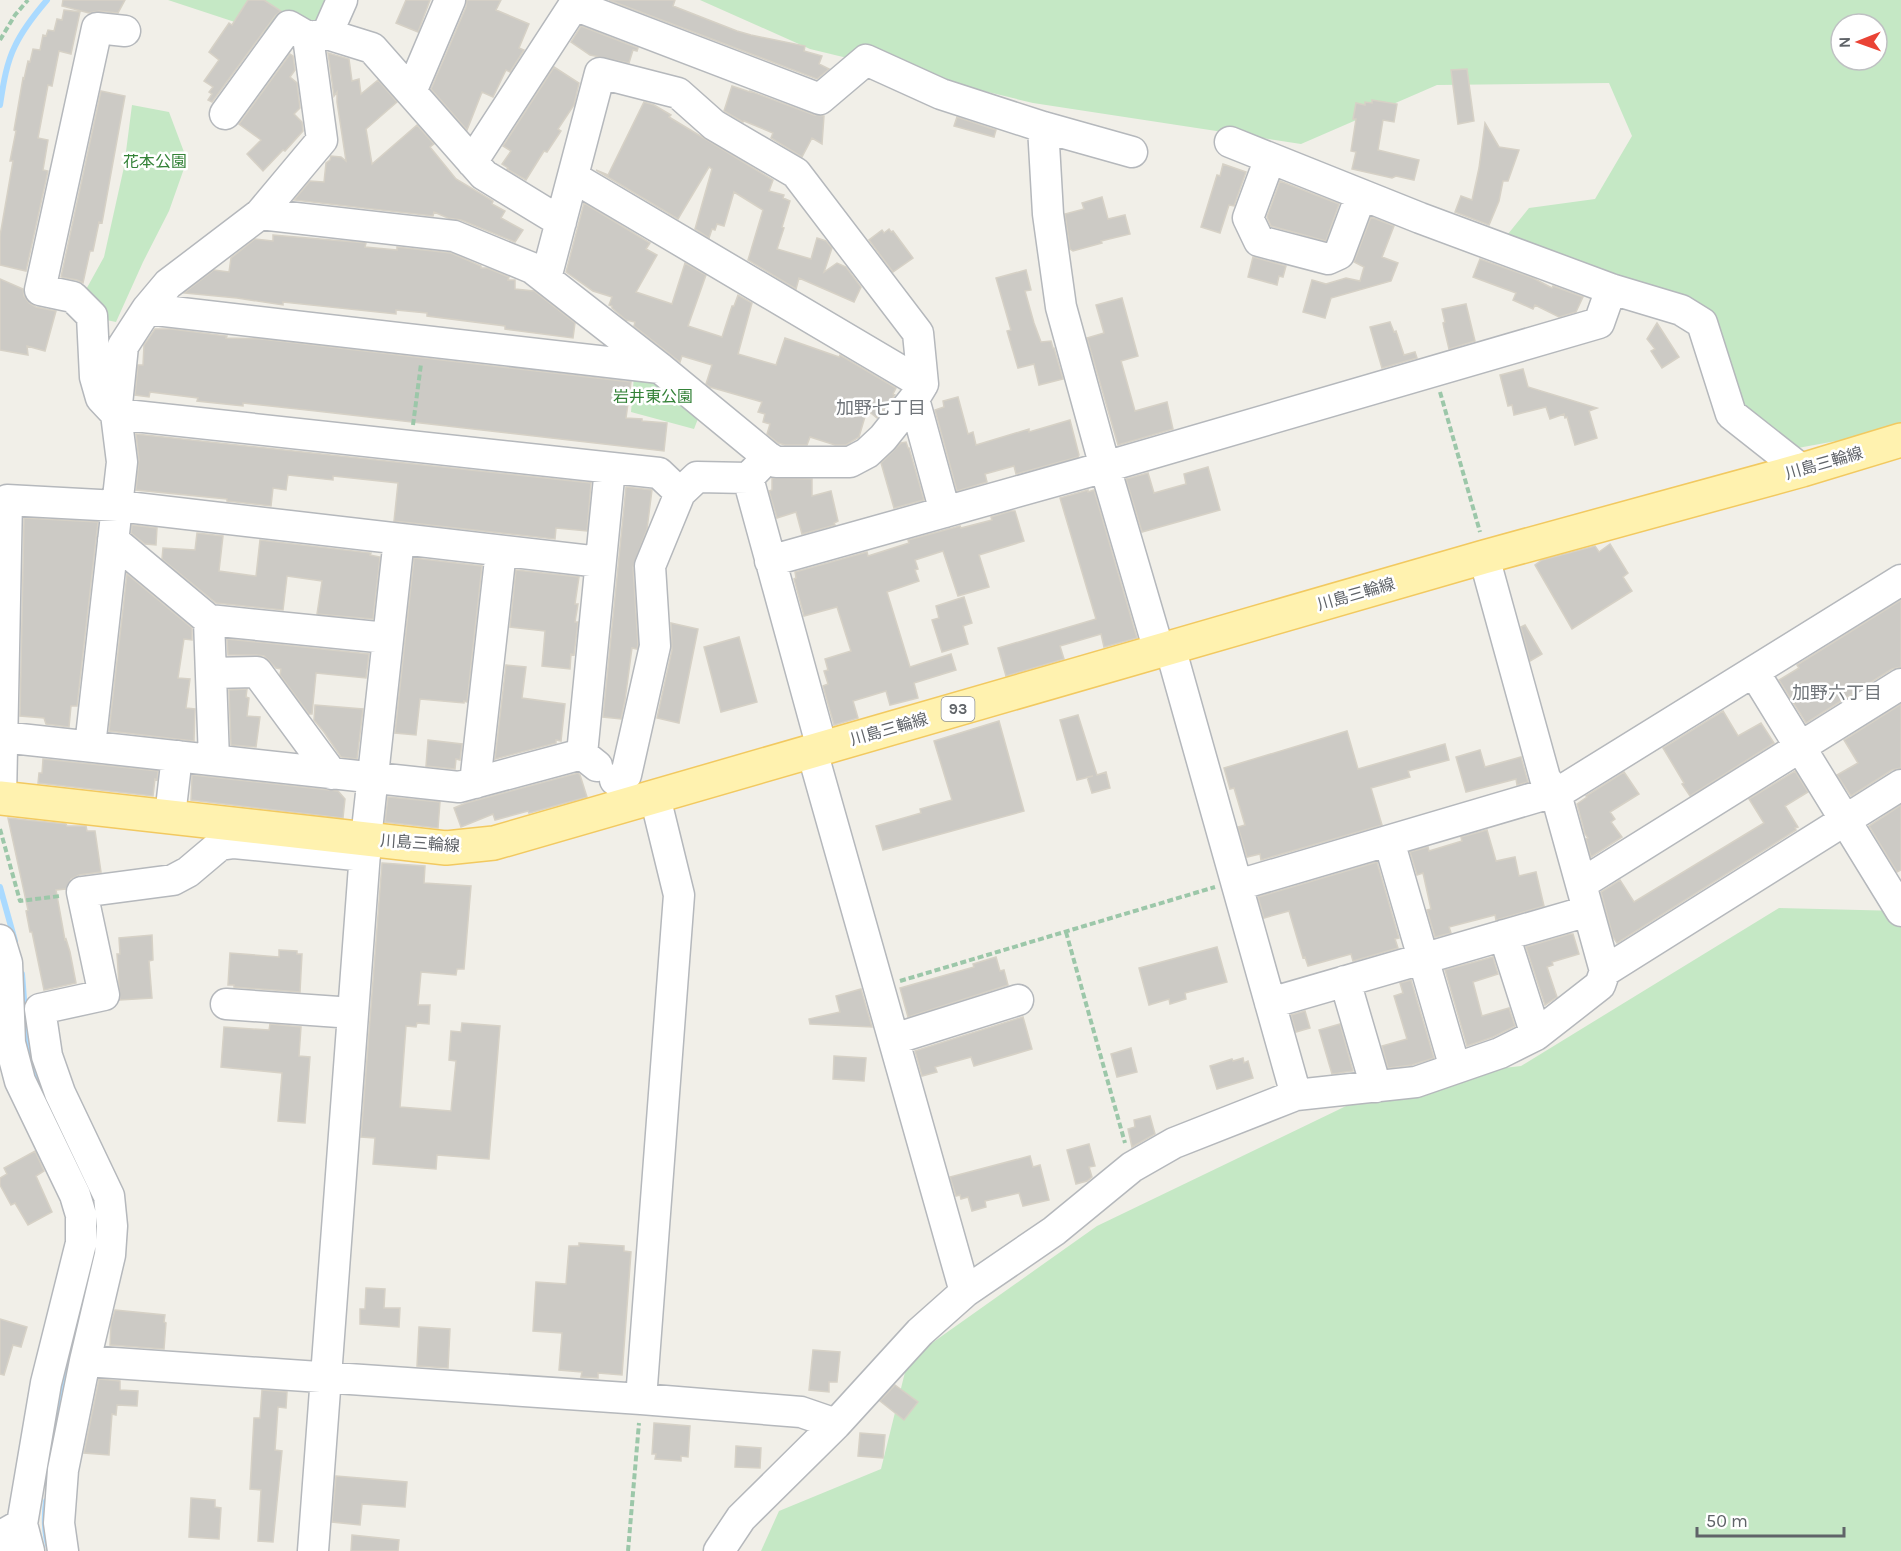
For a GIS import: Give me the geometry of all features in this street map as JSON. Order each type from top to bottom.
[{"type":"main road","name":"川島三輪線","points":[[0,798],[170,816],[366,848],[446,848],[494,843],[618,793],[655,797],[1486,556],[1802,470],[1901,440]]},
{"type":"street","points":[[90,746],[122,462],[116,414],[123,346],[147,309],[168,284],[261,214],[322,140],[318,36],[342,0]]},
{"type":"street","points":[[411,92],[450,0]]},
{"type":"street","points":[[472,162],[574,3],[820,99],[866,60],[941,94],[1043,127],[1132,152]]},
{"type":"street","points":[[225,114],[289,26],[318,36],[372,48],[484,175],[561,222]]},
{"type":"street","points":[[125,32],[97,28],[40,290],[73,297],[85,308],[95,377],[101,398],[116,414],[659,473],[680,494]]},
{"type":"street","points":[[546,278],[600,73],[678,93],[714,125],[796,173],[918,333],[918,392],[945,512]]},
{"type":"street","points":[[1043,127],[1047,214],[1061,307],[1105,467],[1165,649],[1237,883],[1296,1095]]},
{"type":"street","points":[[1230,141],[1361,195],[1611,289],[1681,310],[1702,323],[1731,414],[1802,470]]},
{"type":"street","points":[[1270,158],[1248,218],[1259,241],[1328,259],[1339,254],[1361,195]]},
{"type":"street","points":[[573,177],[918,392]]},
{"type":"street","points":[[261,214],[454,236],[532,268],[660,368],[758,468],[770,561],[817,750],[879,987],[965,1292]]},
{"type":"street","points":[[770,561],[1599,324],[1611,289]]},
{"type":"street","points":[[147,309],[660,368]]},
{"type":"street","points":[[610,468],[582,754],[618,793],[626,775],[655,646],[650,566],[680,494],[697,477],[758,468],[776,462],[850,462],[867,453],[884,438],[918,392]]},
{"type":"street","points":[[0,798],[7,500],[118,506],[600,562]]},
{"type":"street","points":[[313,1551],[366,848],[399,539]]},
{"type":"street","points":[[113,540],[209,620],[387,638]]},
{"type":"street","points":[[475,783],[501,551]]},
{"type":"street","points":[[1486,556],[1545,778],[1557,794],[1605,972]]},
{"type":"street","points":[[1237,883],[1547,794],[1557,794],[1901,580]]},
{"type":"street","points":[[209,620],[214,760]]},
{"type":"street","points":[[211,673],[257,672],[332,774]]},
{"type":"street","points":[[1754,672],[1845,820],[1897,897]]},
{"type":"street","points":[[1270,1003],[1504,935],[1584,897],[1800,747],[1901,684]]},
{"type":"street","points":[[2,737],[459,787],[582,754]]},
{"type":"street","points":[[170,816],[177,756]]},
{"type":"street","points":[[719,1551],[741,1518],[836,1424],[920,1332],[965,1292],[1054,1231],[1132,1167],[1174,1143],[1296,1095],[1416,1082],[1500,1053],[1536,1035],[1600,985],[1605,972],[1901,785]]},
{"type":"street","points":[[640,1399],[680,895],[655,797]]},
{"type":"street","points":[[1389,841],[1455,1068]]},
{"type":"street","points":[[63,1551],[59,1523],[63,1470],[85,1361],[110,1256],[112,1226],[109,1196],[60,1093],[47,1056],[40,1009],[104,995],[82,892],[173,880],[188,872],[220,845],[234,843],[366,848]]},
{"type":"street","points":[[1504,935],[1536,1035]]},
{"type":"street","points":[[0,940],[7,963],[10,1043],[20,1081],[75,1195],[81,1215],[81,1243],[46,1383],[26,1537],[6,1533],[0,1545]]},
{"type":"street","points":[[1345,981],[1376,1087]]},
{"type":"street","points":[[894,1039],[1018,1000]]},
{"type":"street","points":[[226,1004],[353,1013]]},
{"type":"street","points":[[85,1361],[801,1412],[836,1424]]},
{"type":"path","points":[[0,40],[15,15],[28,0]]},
{"type":"path","points":[[410,446],[424,340]]},
{"type":"path","points":[[1434,371],[1486,556]]},
{"type":"path","points":[[0,829],[20,901],[82,892]]},
{"type":"path","points":[[879,987],[1237,883]]},
{"type":"path","points":[[1066,932],[1132,1167]]},
{"type":"path","points":[[628,1551],[640,1399]]},
{"type":"green space","points":[[168,0],[329,0],[307,46]]},
{"type":"green space","points":[[700,0],[1901,0],[1901,429],[1787,450],[1735,403],[1695,321],[1491,255],[1529,208],[1595,199],[1632,136],[1609,83],[1437,85],[1301,144],[1033,103],[810,49]]},
{"type":"green space","name":"花本公園","points":[[132,105],[169,112],[187,160],[169,211],[116,322],[73,313],[104,257],[124,167]]},
{"type":"green space","name":"岩井東公園","points":[[634,376],[661,376],[701,411],[694,429],[631,412]]},
{"type":"green space","points":[[1779,908],[1901,911],[1901,1551],[761,1551],[779,1511],[881,1469],[908,1360],[1097,1226],[1400,1080],[1521,1066]]},
{"type":"building","points":[[63,0],[125,0],[118,13],[99,11],[89,13],[62,6]]},
{"type":"building","points":[[248,0],[264,0],[281,11],[212,102],[208,100],[212,94],[209,92],[213,87],[204,81],[219,60],[209,52],[229,23],[232,25]]},
{"type":"building","points":[[406,0],[430,0],[418,32],[396,23]]},
{"type":"building","points":[[467,0],[501,0],[496,10],[529,24],[519,48],[524,50],[510,72],[506,70],[493,97],[482,92],[467,130],[431,89]]},
{"type":"building","points":[[609,0],[675,0],[673,6],[737,31],[805,46],[804,51],[822,56],[819,64],[829,69],[817,79]]},
{"type":"building","points":[[64,10],[80,12],[71,54],[59,51],[52,86],[48,85],[38,138],[48,140],[43,170],[48,171],[26,271],[0,265],[0,236],[13,161],[10,161],[16,131],[14,130],[23,78],[33,49],[40,50],[43,35],[46,36],[48,30],[54,31],[57,19],[62,20]]},
{"type":"building","points":[[581,26],[638,48],[637,51],[633,50],[629,63],[590,55],[571,42]]},
{"type":"building","points":[[328,53],[349,59],[352,81],[359,79],[361,94],[378,80],[397,102],[366,129],[372,164],[417,125],[434,144],[430,147],[456,179],[493,201],[492,204],[505,211],[501,218],[523,230],[515,242],[461,220],[434,212],[433,216],[294,200],[310,181],[324,182],[326,163],[331,156],[341,157],[346,161],[337,92],[334,96]]},
{"type":"building","points":[[290,54],[293,56],[295,70],[290,77],[297,83],[300,108],[294,114],[302,122],[303,131],[263,171],[247,154],[261,140],[239,124]]},
{"type":"building","points":[[554,67],[579,83],[574,105],[558,129],[561,131],[547,152],[544,151],[526,180],[502,164],[511,151],[503,146]]},
{"type":"building","points":[[1467,69],[1474,121],[1458,124],[1451,70]]},
{"type":"building","points":[[732,86],[814,115],[824,116],[822,144],[812,138],[802,157],[771,138],[773,133],[743,122],[724,111]]},
{"type":"building","points":[[101,91],[125,96],[102,223],[99,222],[83,283],[61,277]]},
{"type":"building","points":[[1372,100],[1397,104],[1394,122],[1383,120],[1378,150],[1419,160],[1414,180],[1396,176],[1392,178],[1352,169],[1356,152],[1351,151],[1356,103],[1365,105],[1365,102],[1372,103]]},
{"type":"building","points":[[644,102],[671,115],[669,117],[773,180],[769,191],[784,195],[783,198],[790,201],[777,249],[811,259],[817,238],[826,241],[832,248],[824,272],[837,263],[846,267],[861,287],[854,302],[799,278],[796,289],[748,260],[763,210],[734,192],[724,226],[717,224],[715,230],[712,229],[709,238],[695,229],[712,169],[709,167],[678,219],[596,170],[608,175]]},
{"type":"building","points":[[957,117],[996,130],[994,137],[954,126]]},
{"type":"building","points":[[1485,123],[1499,147],[1519,150],[1508,181],[1503,181],[1499,201],[1489,225],[1455,212],[1461,196],[1472,200]]},
{"type":"building","points":[[1223,164],[1246,172],[1234,206],[1229,205],[1220,233],[1201,227],[1217,175],[1220,176]]},
{"type":"building","points":[[1280,181],[1339,204],[1326,241],[1271,226],[1267,217]]},
{"type":"building","points":[[1102,197],[1108,219],[1125,215],[1130,234],[1073,251],[1070,249],[1065,214],[1084,209],[1082,203]]},
{"type":"building","points":[[584,203],[650,243],[646,249],[657,255],[636,292],[672,304],[685,263],[706,275],[688,326],[722,337],[738,295],[752,303],[738,354],[776,365],[785,338],[839,357],[840,355],[896,388],[893,394],[895,395],[877,418],[867,410],[859,437],[846,445],[835,445],[810,437],[807,445],[778,443],[767,434],[770,424],[763,422],[765,414],[758,412],[762,402],[710,387],[706,384],[712,365],[682,356],[680,362],[634,326],[635,322],[626,320],[612,308],[609,305],[612,297],[593,291],[566,272]]},
{"type":"building","points":[[1371,217],[1394,226],[1382,257],[1398,263],[1391,281],[1331,298],[1325,318],[1303,312],[1312,280],[1326,284],[1346,278],[1360,281],[1364,267],[1354,262]]},
{"type":"building","points":[[889,229],[893,231],[913,258],[893,272],[869,240],[882,230],[884,233]]},
{"type":"building","points":[[273,235],[366,243],[365,247],[397,250],[397,247],[451,253],[481,268],[487,268],[509,277],[508,280],[515,280],[515,289],[534,291],[575,323],[573,338],[427,316],[427,313],[396,310],[396,314],[283,302],[283,305],[184,293],[214,270],[229,272],[231,258],[255,239],[273,241]]},
{"type":"building","points":[[1253,257],[1286,266],[1283,277],[1279,276],[1277,285],[1248,277]]},
{"type":"building","points":[[1480,259],[1533,278],[1552,288],[1553,286],[1583,297],[1576,312],[1559,317],[1535,305],[1533,309],[1513,300],[1516,293],[1473,277]]},
{"type":"building","points":[[1026,270],[1031,290],[1025,291],[1034,323],[1041,342],[1051,341],[1063,379],[1039,385],[1034,364],[1018,368],[1007,331],[1011,330],[996,278]]},
{"type":"building","points":[[0,279],[23,289],[24,296],[29,303],[36,307],[56,311],[45,351],[27,346],[28,355],[0,350]]},
{"type":"building","points":[[1122,298],[1138,356],[1121,361],[1135,411],[1167,402],[1173,429],[1118,445],[1087,338],[1104,333],[1096,305]]},
{"type":"building","points":[[1466,304],[1475,341],[1449,349],[1442,309]]},
{"type":"building","points":[[1390,322],[1394,332],[1396,331],[1404,355],[1415,352],[1417,358],[1382,368],[1370,327]]},
{"type":"building","points":[[1657,323],[1679,357],[1662,368],[1651,351],[1655,349],[1647,339]]},
{"type":"building","points":[[155,329],[631,382],[626,418],[667,423],[664,451],[243,403],[243,406],[197,401],[198,398],[150,392],[149,397],[135,395],[138,365],[143,365],[144,345]]},
{"type":"building","points":[[1523,369],[1528,387],[1597,408],[1589,411],[1597,438],[1575,445],[1567,417],[1565,418],[1564,414],[1550,419],[1546,407],[1514,415],[1512,405],[1508,406],[1500,375]]},
{"type":"building","points":[[958,397],[968,434],[973,432],[976,445],[1029,429],[1029,432],[1070,420],[1079,455],[1016,474],[1014,466],[985,474],[987,482],[957,491],[935,410],[944,407],[943,401]]},
{"type":"building","points":[[136,434],[591,483],[587,531],[556,528],[555,539],[394,521],[398,483],[333,476],[333,480],[288,475],[286,490],[273,488],[271,506],[136,490],[139,460]]},
{"type":"building","points":[[906,442],[924,500],[894,508],[881,463],[901,443]]},
{"type":"building","points":[[1208,467],[1220,510],[1142,532],[1126,479],[1148,473],[1154,493],[1186,484],[1184,474]]},
{"type":"building","points":[[772,478],[812,479],[812,496],[831,491],[838,521],[834,523],[835,525],[802,534],[796,512],[777,518],[769,491],[772,490]]},
{"type":"building","points":[[626,487],[652,490],[647,529],[633,567],[638,645],[637,649],[632,648],[621,719],[603,717]]},
{"type":"building","points":[[1088,490],[1088,492],[1094,490],[1137,638],[1104,647],[1101,634],[1060,646],[1064,659],[1006,676],[998,648],[1096,619],[1060,498]]},
{"type":"building","points":[[1015,511],[1024,541],[979,555],[989,587],[958,596],[943,551],[915,560],[918,569],[915,570],[919,581],[887,592],[910,667],[951,654],[956,670],[914,683],[918,698],[890,705],[886,691],[853,701],[858,718],[834,725],[823,686],[828,684],[824,671],[828,670],[825,659],[851,651],[837,607],[804,616],[794,579],[796,578],[795,572],[867,552],[868,556],[909,543],[908,540],[992,520],[991,517]]},
{"type":"building","points":[[24,518],[98,522],[77,706],[71,706],[69,727],[46,724],[44,718],[20,716]]},
{"type":"building","points":[[132,525],[157,528],[156,545],[145,544],[131,533]]},
{"type":"building","points":[[197,533],[223,536],[219,571],[255,576],[260,540],[371,553],[370,555],[380,557],[373,619],[317,614],[322,581],[287,576],[283,610],[216,603],[162,559],[163,548],[195,550]]},
{"type":"building","points":[[1610,544],[1628,573],[1623,577],[1632,591],[1572,629],[1535,565],[1542,560],[1595,546],[1599,552]]},
{"type":"building","points":[[414,558],[482,566],[467,702],[420,699],[416,735],[395,733]]},
{"type":"building","points":[[516,570],[579,577],[575,604],[578,604],[575,622],[578,622],[570,669],[542,666],[545,631],[510,627]]},
{"type":"building","points":[[127,574],[192,628],[192,640],[184,639],[178,678],[190,679],[186,708],[195,709],[194,741],[109,731]]},
{"type":"building","points":[[964,597],[972,623],[963,626],[968,644],[942,652],[932,620],[939,618],[936,606]]},
{"type":"building","points":[[1901,600],[1901,667],[1892,669],[1806,723],[1779,680],[1799,668],[1797,665]]},
{"type":"building","points":[[671,623],[698,629],[679,723],[657,718],[672,650]]},
{"type":"building","points":[[1525,625],[1542,654],[1530,661],[1521,627]]},
{"type":"building","points":[[739,637],[757,702],[721,712],[704,647]]},
{"type":"building","points":[[227,639],[369,654],[366,678],[316,673],[312,714],[309,714],[280,675],[281,669],[276,668],[264,656],[228,655]]},
{"type":"building","points":[[506,665],[526,667],[522,698],[565,704],[561,741],[556,740],[556,743],[495,759]]},
{"type":"building","points":[[247,689],[246,697],[249,698],[247,716],[260,717],[256,747],[231,745],[229,690]]},
{"type":"building","points":[[1901,704],[1901,768],[1892,770],[1851,796],[1837,775],[1858,763],[1844,740]]},
{"type":"building","points":[[315,705],[363,709],[357,759],[341,757],[314,720]]},
{"type":"building","points":[[1723,711],[1738,736],[1761,723],[1774,743],[1690,796],[1663,748]]},
{"type":"building","points":[[1078,715],[1097,775],[1106,772],[1110,788],[1092,793],[1087,777],[1077,780],[1060,720]]},
{"type":"building","points":[[999,721],[1024,811],[883,850],[876,826],[921,813],[920,809],[952,800],[934,741]]},
{"type":"building","points":[[1347,731],[1358,769],[1445,744],[1449,760],[1408,771],[1410,777],[1371,788],[1382,825],[1261,860],[1260,854],[1247,857],[1238,827],[1245,825],[1234,788],[1230,789],[1224,768]]},
{"type":"building","points":[[428,740],[462,744],[460,760],[456,759],[455,769],[426,766]]},
{"type":"building","points":[[1480,750],[1485,767],[1521,757],[1528,782],[1517,785],[1516,779],[1466,792],[1456,757]]},
{"type":"building","points":[[43,759],[158,771],[153,796],[38,783],[39,773],[42,773]]},
{"type":"building","points":[[1795,771],[1808,792],[1785,806],[1798,827],[1795,828],[1796,830],[1617,943],[1613,937],[1601,892],[1620,880],[1634,902],[1764,823],[1749,799]]},
{"type":"building","points":[[1624,772],[1639,794],[1610,812],[1615,819],[1611,822],[1622,837],[1591,857],[1586,839],[1588,838],[1577,804]]},
{"type":"building","points":[[578,773],[587,797],[495,820],[493,814],[461,827],[454,808]]},
{"type":"building","points":[[192,775],[338,791],[345,799],[343,818],[191,800]]},
{"type":"building","points":[[388,797],[440,802],[438,828],[385,822]]},
{"type":"building","points":[[1901,805],[1901,870],[1897,872],[1869,826]]},
{"type":"building","points":[[8,818],[66,824],[67,826],[86,826],[87,831],[95,831],[101,872],[79,875],[71,879],[66,889],[56,890],[76,983],[44,990],[32,932],[30,932],[26,911],[28,910]]},
{"type":"building","points":[[1487,830],[1496,861],[1515,857],[1519,876],[1536,872],[1544,906],[1496,920],[1495,915],[1449,927],[1451,933],[1435,937],[1427,910],[1431,909],[1423,873],[1417,875],[1410,852],[1428,847],[1429,851],[1462,841],[1461,837]]},
{"type":"building","points":[[1377,862],[1399,938],[1395,939],[1398,948],[1353,961],[1351,954],[1308,966],[1305,957],[1303,958],[1289,911],[1264,918],[1258,897]]},
{"type":"building","points":[[382,863],[425,866],[424,883],[471,886],[464,969],[457,969],[456,975],[421,972],[418,1005],[430,1005],[429,1024],[417,1023],[416,1027],[406,1026],[400,1107],[451,1111],[456,1061],[449,1060],[451,1031],[461,1032],[462,1023],[500,1026],[489,1159],[437,1155],[436,1169],[373,1164],[375,1138],[361,1137]]},
{"type":"building","points":[[1573,934],[1579,954],[1552,962],[1553,965],[1547,967],[1557,997],[1545,1005],[1526,947]]},
{"type":"building","points":[[152,935],[153,960],[149,961],[152,998],[120,1000],[117,954],[120,954],[119,938]]},
{"type":"building","points":[[1217,947],[1227,982],[1185,993],[1186,999],[1170,1004],[1169,999],[1149,1005],[1139,968]]},
{"type":"building","points":[[279,950],[297,951],[297,954],[302,954],[300,992],[228,985],[230,953],[279,957]]},
{"type":"building","points":[[996,957],[1000,971],[1004,970],[1008,985],[908,1017],[900,988],[974,967],[973,964]]},
{"type":"building","points":[[1493,957],[1498,974],[1473,982],[1482,1016],[1509,1008],[1515,1026],[1467,1046],[1445,970]]},
{"type":"building","points":[[1411,980],[1434,1058],[1412,1065],[1388,1068],[1382,1046],[1407,1039],[1394,996],[1403,993],[1400,983]]},
{"type":"building","points":[[861,989],[872,1027],[810,1024],[809,1019],[840,1012],[836,996]]},
{"type":"building","points":[[1305,1011],[1310,1028],[1296,1032],[1291,1015]]},
{"type":"building","points":[[1023,1017],[1032,1049],[974,1066],[971,1057],[935,1067],[937,1072],[922,1076],[915,1051]]},
{"type":"building","points":[[270,1024],[301,1027],[299,1056],[310,1057],[305,1123],[278,1121],[282,1073],[221,1067],[224,1027],[269,1030]]},
{"type":"building","points":[[1340,1024],[1353,1071],[1332,1074],[1319,1030]]},
{"type":"building","points":[[1131,1048],[1137,1072],[1117,1077],[1111,1054]]},
{"type":"building","points":[[834,1056],[866,1058],[864,1081],[833,1079]]},
{"type":"building","points":[[1243,1058],[1244,1063],[1248,1061],[1253,1078],[1217,1089],[1210,1066]]},
{"type":"building","points":[[1150,1116],[1155,1134],[1132,1147],[1128,1129],[1135,1127],[1134,1120]]},
{"type":"building","points":[[1089,1144],[1095,1166],[1089,1167],[1092,1177],[1076,1184],[1067,1150]]},
{"type":"building","points":[[35,1151],[44,1171],[36,1176],[52,1212],[28,1225],[15,1203],[11,1205],[0,1185],[0,1178],[7,1174],[4,1168]]},
{"type":"building","points":[[1030,1156],[1033,1167],[1040,1165],[1049,1200],[1023,1206],[1019,1193],[985,1201],[986,1207],[972,1211],[968,1197],[961,1199],[960,1195],[956,1196],[950,1177]]},
{"type":"building","points":[[579,1243],[624,1246],[624,1251],[631,1252],[622,1375],[598,1373],[598,1378],[581,1377],[582,1372],[559,1370],[562,1333],[533,1331],[536,1282],[566,1284],[569,1246],[579,1246]]},
{"type":"building","points":[[366,1288],[385,1289],[384,1308],[400,1308],[399,1327],[360,1324],[360,1309],[365,1309]]},
{"type":"building","points":[[115,1310],[165,1315],[164,1349],[110,1345],[111,1324]]},
{"type":"building","points":[[0,1319],[27,1327],[21,1347],[13,1345],[4,1375],[0,1374]]},
{"type":"building","points":[[419,1327],[450,1329],[448,1368],[417,1366]]},
{"type":"building","points":[[813,1350],[840,1352],[837,1382],[829,1382],[829,1392],[809,1390]]},
{"type":"building","points":[[99,1379],[120,1381],[120,1390],[138,1391],[137,1406],[117,1405],[116,1415],[112,1414],[109,1455],[84,1453]]},
{"type":"building","points":[[895,1385],[918,1402],[904,1420],[880,1401]]},
{"type":"building","points":[[262,1390],[287,1392],[286,1408],[278,1407],[275,1450],[282,1451],[273,1542],[258,1541],[261,1490],[250,1489],[254,1418],[260,1418]]},
{"type":"building","points":[[654,1423],[690,1426],[688,1457],[681,1456],[681,1461],[655,1459],[656,1454],[652,1454]]},
{"type":"building","points":[[860,1433],[885,1435],[883,1458],[858,1456]]},
{"type":"building","points":[[736,1446],[761,1448],[760,1468],[735,1467]]},
{"type":"building","points":[[336,1476],[407,1482],[405,1507],[362,1504],[360,1525],[332,1522]]},
{"type":"building","points":[[191,1498],[215,1500],[215,1507],[221,1508],[219,1539],[189,1537]]},
{"type":"building","points":[[352,1535],[399,1540],[398,1551],[351,1551]]},
{"type":"waterway","points":[[0,105],[5,75],[12,53],[25,28],[47,0]]},
{"type":"waterway","points":[[0,887],[15,941]]},
{"type":"waterway","points":[[22,974],[27,1034],[35,1070],[40,1086],[89,1191]]},
{"type":"waterway","points":[[55,1435],[69,1355],[86,1283]]},
{"type":"waterway","points":[[46,1501],[45,1525],[49,1548]]},
{"type":"district","name":"加野七丁目","points":[[881,408]]},
{"type":"district","name":"加野六丁目","points":[[1837,693]]}]
